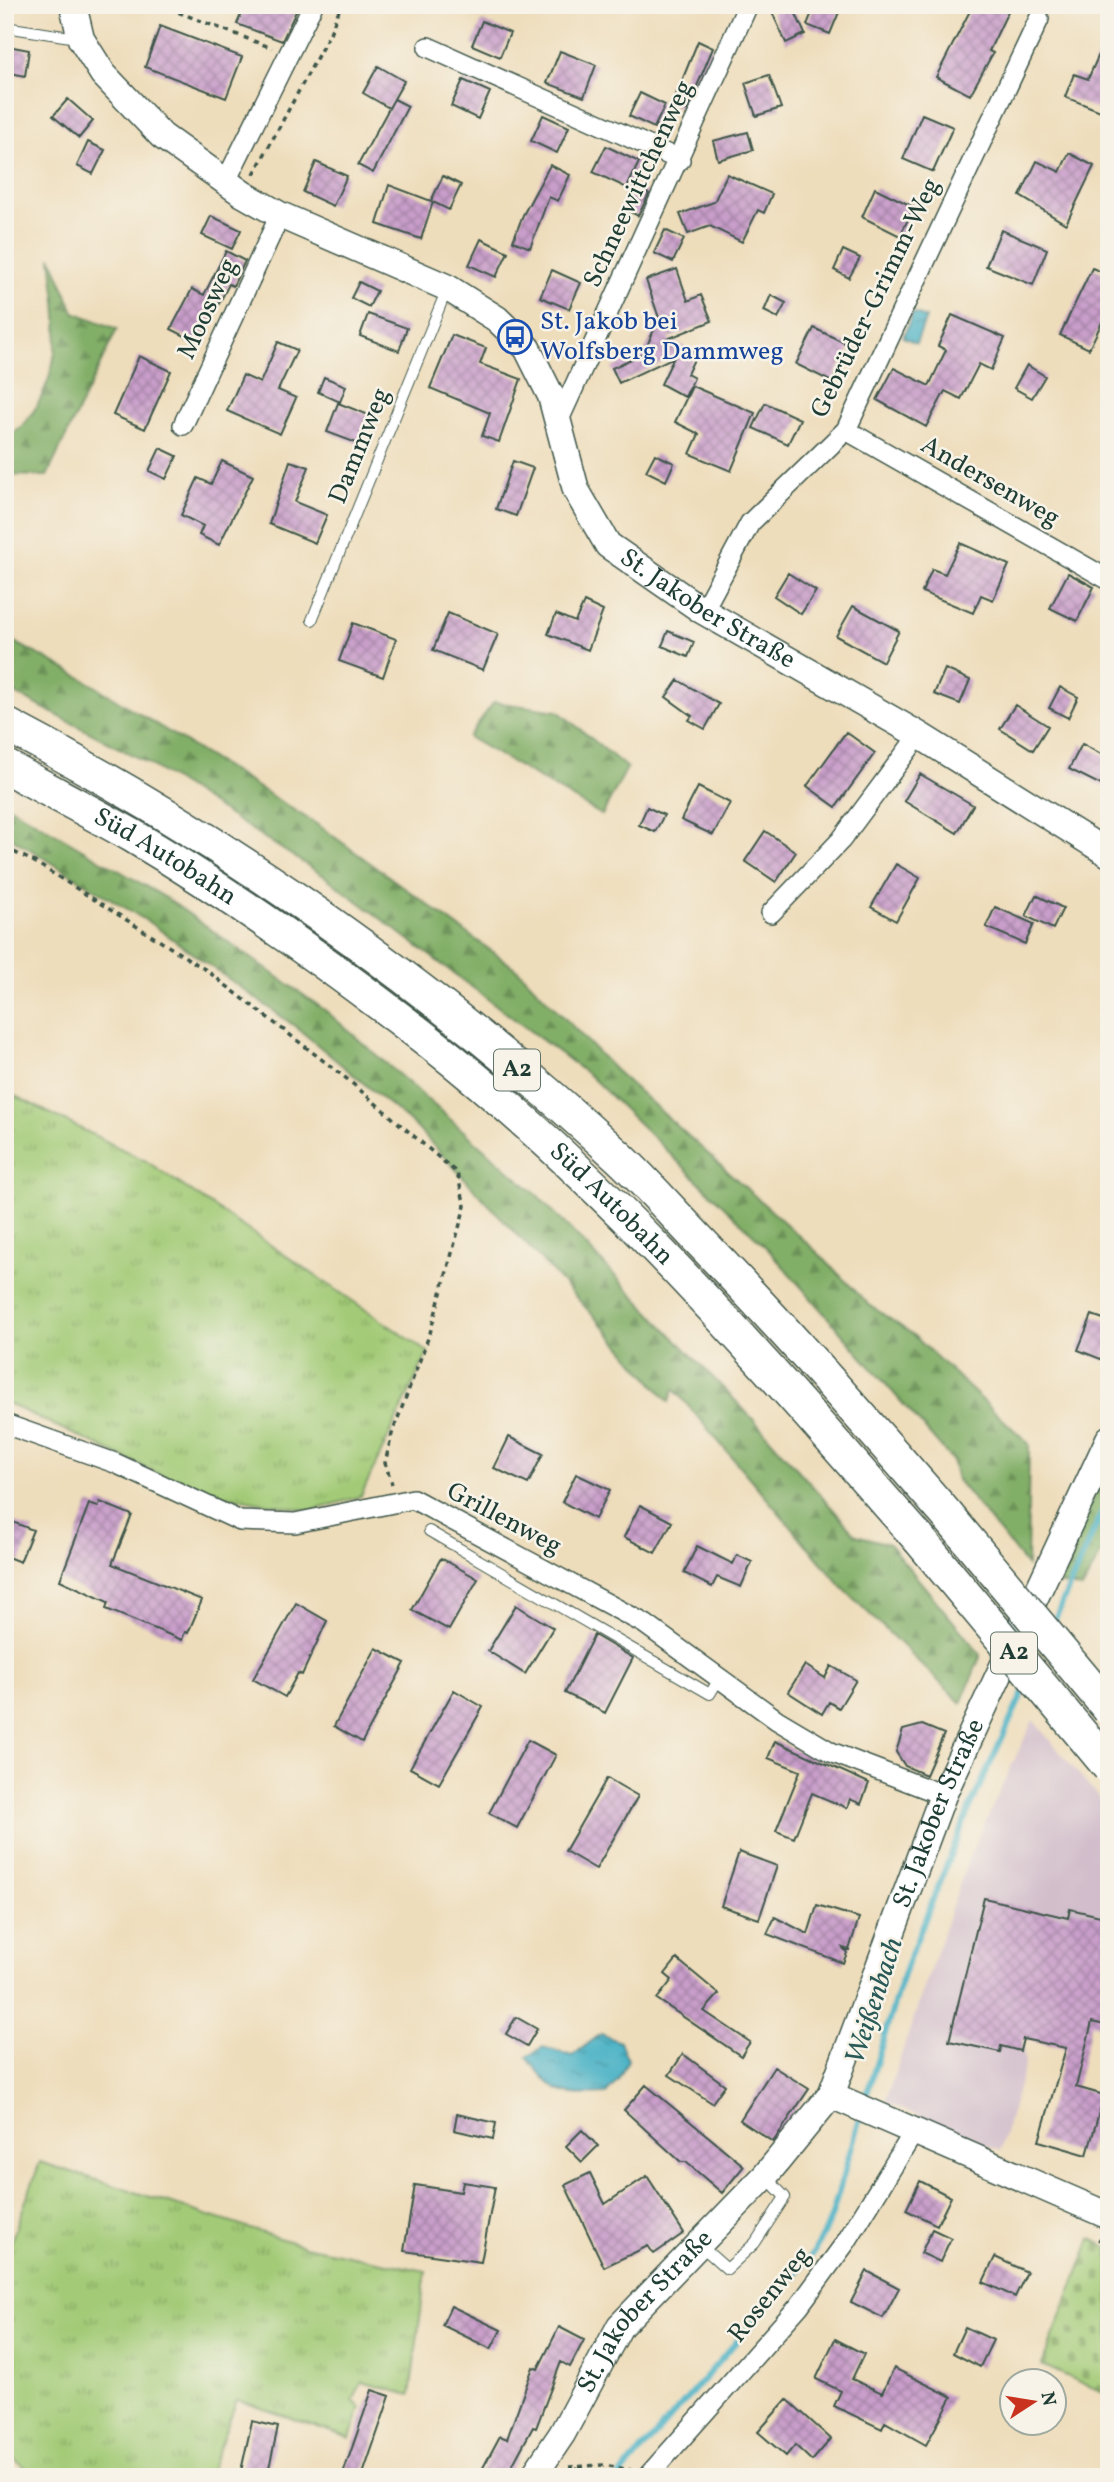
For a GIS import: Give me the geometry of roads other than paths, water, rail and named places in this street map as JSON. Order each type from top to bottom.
[{"type":"highway","name":"Süd Autobahn","points":[[5,724],[150,803],[290,892],[455,1018],[620,1158],[789,1333],[947,1515],[1109,1709]]},
{"type":"highway","name":"Süd Autobahn","points":[[5,766],[131,835],[273,926],[432,1044],[564,1160],[678,1272],[760,1359],[919,1539],[1109,1767]]},
{"type":"main road","name":"St. Jakober Straße","points":[[73,5],[81,39],[103,74],[162,136],[234,188],[280,215],[448,288],[497,319],[527,348],[551,396],[576,490],[608,545],[703,611],[919,735],[1109,854]]},
{"type":"main road","name":"St. Jakober Straße","points":[[533,2477],[562,2434],[620,2326],[701,2246],[765,2176],[831,2095],[943,1795],[1109,1439]]},
{"type":"main road","points":[[831,2095],[1109,2216]]},
{"type":"street","points":[[234,188],[313,5]]},
{"type":"street","name":"Schneewittchenweg","points":[[558,422],[680,160],[748,5]]},
{"type":"street","name":"Gebrüder-Grimm-Weg","points":[[703,611],[750,523],[846,430],[1039,19]]},
{"type":"street","points":[[428,47],[680,160]]},
{"type":"street","name":"Moosweg","points":[[183,425],[280,215]]},
{"type":"street","name":"Andersenweg","points":[[846,430],[1109,580]]},
{"type":"street","points":[[771,913],[841,840],[919,735]]},
{"type":"street","name":"Grillenweg","points":[[5,1424],[115,1463],[240,1521],[295,1523],[413,1499],[645,1624],[777,1720],[831,1752],[943,1795]]},
{"type":"street","name":"Rosenweg","points":[[644,2474],[799,2306],[846,2242],[914,2132]]},
{"type":"lane","points":[[5,27],[81,39]]},
{"type":"lane","name":"Dammweg","points":[[312,620],[448,288]]},
{"type":"lane","points":[[429,1531],[710,1694],[719,1677]]},
{"type":"lane","points":[[701,2246],[727,2269],[755,2243],[785,2197],[765,2176]]},
{"type":"water","points":[[913,313],[926,318],[916,343],[903,337]]},
{"type":"water","points":[[601,2034],[620,2042],[628,2060],[618,2080],[606,2094],[578,2094],[560,2090],[545,2079],[527,2057],[543,2047],[572,2056]]},
{"type":"waterway","name":"Weißenbach","points":[[1052,1626],[1109,1496]]},
{"type":"waterway","name":"Weißenbach","points":[[864,2104],[903,1974],[968,1812],[1027,1684]]},
{"type":"waterway","name":"Weißenbach","points":[[619,2477],[814,2252],[831,2218],[861,2114]]},
{"type":"place","name":"St. Jakob bei Wolfsberg Dammweg","points":[[515,337]]}]
